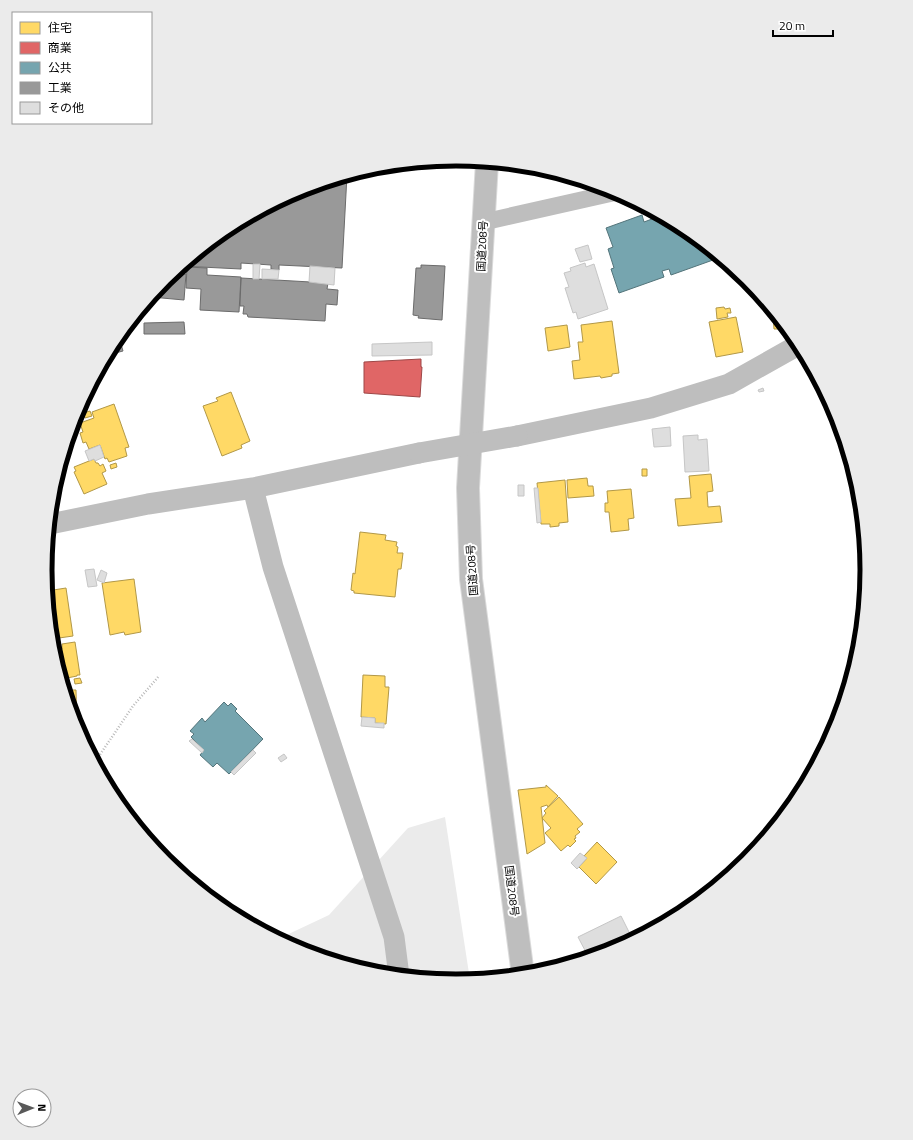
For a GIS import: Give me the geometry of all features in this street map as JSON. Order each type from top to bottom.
[{"type":"highway","name":"国道208号","points":[[487,166],[468,488],[471,579],[522,969]]},
{"type":"street","points":[[484,222],[607,194]]},
{"type":"street","points":[[55,523],[148,504],[252,488],[419,453],[517,436],[651,408],[729,384],[794,347]]},
{"type":"street","points":[[252,488],[273,566],[394,937],[398,970]]},
{"type":"path","points":[[98,756],[133,706],[159,676]]},
{"type":"shaded area","points":[[445,817],[469,974],[430,974],[378,967],[326,953],[284,936],[329,915],[408,828]]},
{"type":"building: 住宅","points":[[724,307],[725,309],[730,308],[731,313],[727,313],[728,317],[717,319],[716,308]]},
{"type":"building: 住宅","points":[[736,317],[743,352],[716,357],[709,322]]},
{"type":"building: 住宅","points":[[773,319],[781,329],[774,329]]},
{"type":"building: 住宅","points":[[612,321],[619,373],[601,378],[600,376],[574,379],[572,361],[580,360],[578,342],[583,342],[581,325]]},
{"type":"building: 住宅","points":[[567,325],[570,347],[548,351],[545,328]]},
{"type":"building: 住宅","points":[[231,392],[250,441],[241,445],[242,448],[222,456],[203,406],[218,401],[216,398]]},
{"type":"building: 住宅","points":[[114,404],[129,447],[125,448],[127,456],[109,462],[107,458],[105,459],[100,445],[89,449],[86,442],[83,443],[80,433],[83,432],[80,423],[94,418],[92,412]]},
{"type":"building: 住宅","points":[[90,411],[92,416],[85,418],[84,413]]},
{"type":"building: 住宅","points":[[94,459],[100,466],[103,464],[106,471],[102,473],[107,484],[84,494],[74,472],[76,471],[74,467]]},
{"type":"building: 住宅","points":[[116,463],[117,467],[111,469],[110,465]]},
{"type":"building: 住宅","points":[[642,469],[647,469],[647,476],[642,476]]},
{"type":"building: 住宅","points":[[711,474],[713,491],[707,492],[708,507],[720,506],[722,522],[678,526],[675,499],[691,498],[689,476]]},
{"type":"building: 住宅","points":[[587,478],[588,486],[593,486],[594,496],[568,498],[567,480]]},
{"type":"building: 住宅","points":[[565,480],[568,522],[559,523],[559,526],[550,527],[550,524],[541,524],[537,483]]},
{"type":"building: 住宅","points":[[631,489],[634,518],[628,519],[629,530],[611,532],[609,512],[605,512],[605,503],[608,503],[607,491]]},
{"type":"building: 住宅","points":[[360,532],[386,535],[385,540],[397,542],[397,553],[403,553],[401,569],[398,569],[395,597],[354,593],[354,591],[351,590],[353,573],[355,574]]},
{"type":"building: 住宅","points":[[134,579],[141,632],[125,635],[124,632],[110,635],[102,583]]},
{"type":"building: 住宅","points":[[66,588],[73,636],[58,638],[55,623],[53,590]]},
{"type":"building: 住宅","points":[[75,642],[80,675],[67,678],[60,649],[62,649],[62,644]]},
{"type":"building: 住宅","points":[[363,675],[385,676],[385,687],[389,687],[386,724],[375,723],[375,718],[361,717]]},
{"type":"building: 住宅","points":[[80,678],[82,683],[75,684],[74,679]]},
{"type":"building: 住宅","points":[[70,690],[76,690],[76,709]]},
{"type":"building: 住宅","points":[[546,785],[558,796],[548,807],[547,805],[541,807],[545,843],[527,854],[518,790],[546,787]]},
{"type":"building: 住宅","points":[[559,797],[583,824],[577,829],[580,832],[575,836],[576,838],[574,839],[576,841],[570,847],[568,845],[561,851],[545,833],[551,828],[542,818],[546,813],[544,811]]},
{"type":"building: 住宅","points":[[597,842],[617,862],[596,884],[579,867],[587,858],[584,856]]},
{"type":"building: 商業","points":[[421,359],[422,367],[420,397],[364,393],[364,362]]},
{"type":"building: 公共","points":[[642,215],[644,222],[652,219],[651,216],[703,249],[712,257],[713,260],[671,275],[669,269],[662,271],[664,277],[619,293],[611,269],[614,268],[608,249],[613,247],[606,228]]},
{"type":"building: 公共","points":[[224,702],[228,706],[231,703],[237,709],[235,711],[263,739],[229,774],[217,763],[213,767],[200,755],[204,750],[191,737],[194,734],[190,731],[202,718],[205,722]]},
{"type":"building: 工業","points":[[347,181],[342,268],[279,265],[279,270],[271,269],[271,265],[241,263],[241,269],[190,266],[210,249],[254,220],[302,196]]},
{"type":"building: 工業","points":[[421,265],[445,266],[442,320],[418,318],[419,316],[413,315],[416,268],[421,268]]},
{"type":"building: 工業","points":[[189,267],[207,268],[207,275],[241,277],[239,312],[200,310],[201,289],[186,288],[187,269]]},
{"type":"building: 工業","points":[[181,274],[186,274],[184,300],[157,298]]},
{"type":"building: 工業","points":[[241,278],[328,283],[327,289],[338,290],[337,305],[326,304],[325,321],[248,317],[247,314],[243,314],[244,306],[240,306]]},
{"type":"building: 工業","points":[[184,322],[185,334],[144,334],[144,323]]},
{"type":"building: 工業","points":[[120,345],[123,351],[115,353]]},
{"type":"building: その他","points":[[588,245],[592,259],[580,262],[575,249]]},
{"type":"building: その他","points":[[585,263],[586,267],[594,264],[608,309],[578,319],[576,312],[573,313],[565,288],[569,287],[564,273],[571,271],[570,268]]},
{"type":"building: その他","points":[[253,264],[260,264],[259,279],[253,279]]},
{"type":"building: その他","points":[[310,266],[335,268],[334,285],[309,282]]},
{"type":"building: その他","points":[[262,269],[279,270],[278,279],[262,279]]},
{"type":"building: その他","points":[[432,342],[432,355],[372,356],[372,344]]},
{"type":"building: その他","points":[[763,388],[764,391],[759,392],[758,390]]},
{"type":"building: その他","points":[[670,427],[671,446],[654,447],[652,429]]},
{"type":"building: その他","points":[[698,435],[698,440],[707,439],[709,471],[685,472],[683,436]]},
{"type":"building: その他","points":[[100,445],[104,457],[95,461],[94,459],[89,461],[85,451]]},
{"type":"building: その他","points":[[518,485],[524,485],[524,496],[518,496]]},
{"type":"building: その他","points":[[534,488],[538,488],[541,522],[537,523]]},
{"type":"building: その他","points":[[94,569],[97,586],[88,587],[85,570]]},
{"type":"building: その他","points":[[101,570],[107,573],[104,583],[97,580]]},
{"type":"building: その他","points":[[362,717],[375,718],[375,723],[384,723],[384,728],[361,726]]},
{"type":"building: その他","points":[[192,739],[204,750],[202,753],[189,741]]},
{"type":"building: その他","points":[[253,750],[256,753],[234,775],[231,772]]},
{"type":"building: その他","points":[[284,754],[287,758],[281,762],[278,758]]},
{"type":"building: その他","points":[[580,853],[587,858],[577,869],[571,863]]},
{"type":"building: その他","points":[[621,916],[631,935],[586,953],[578,937]]}]
